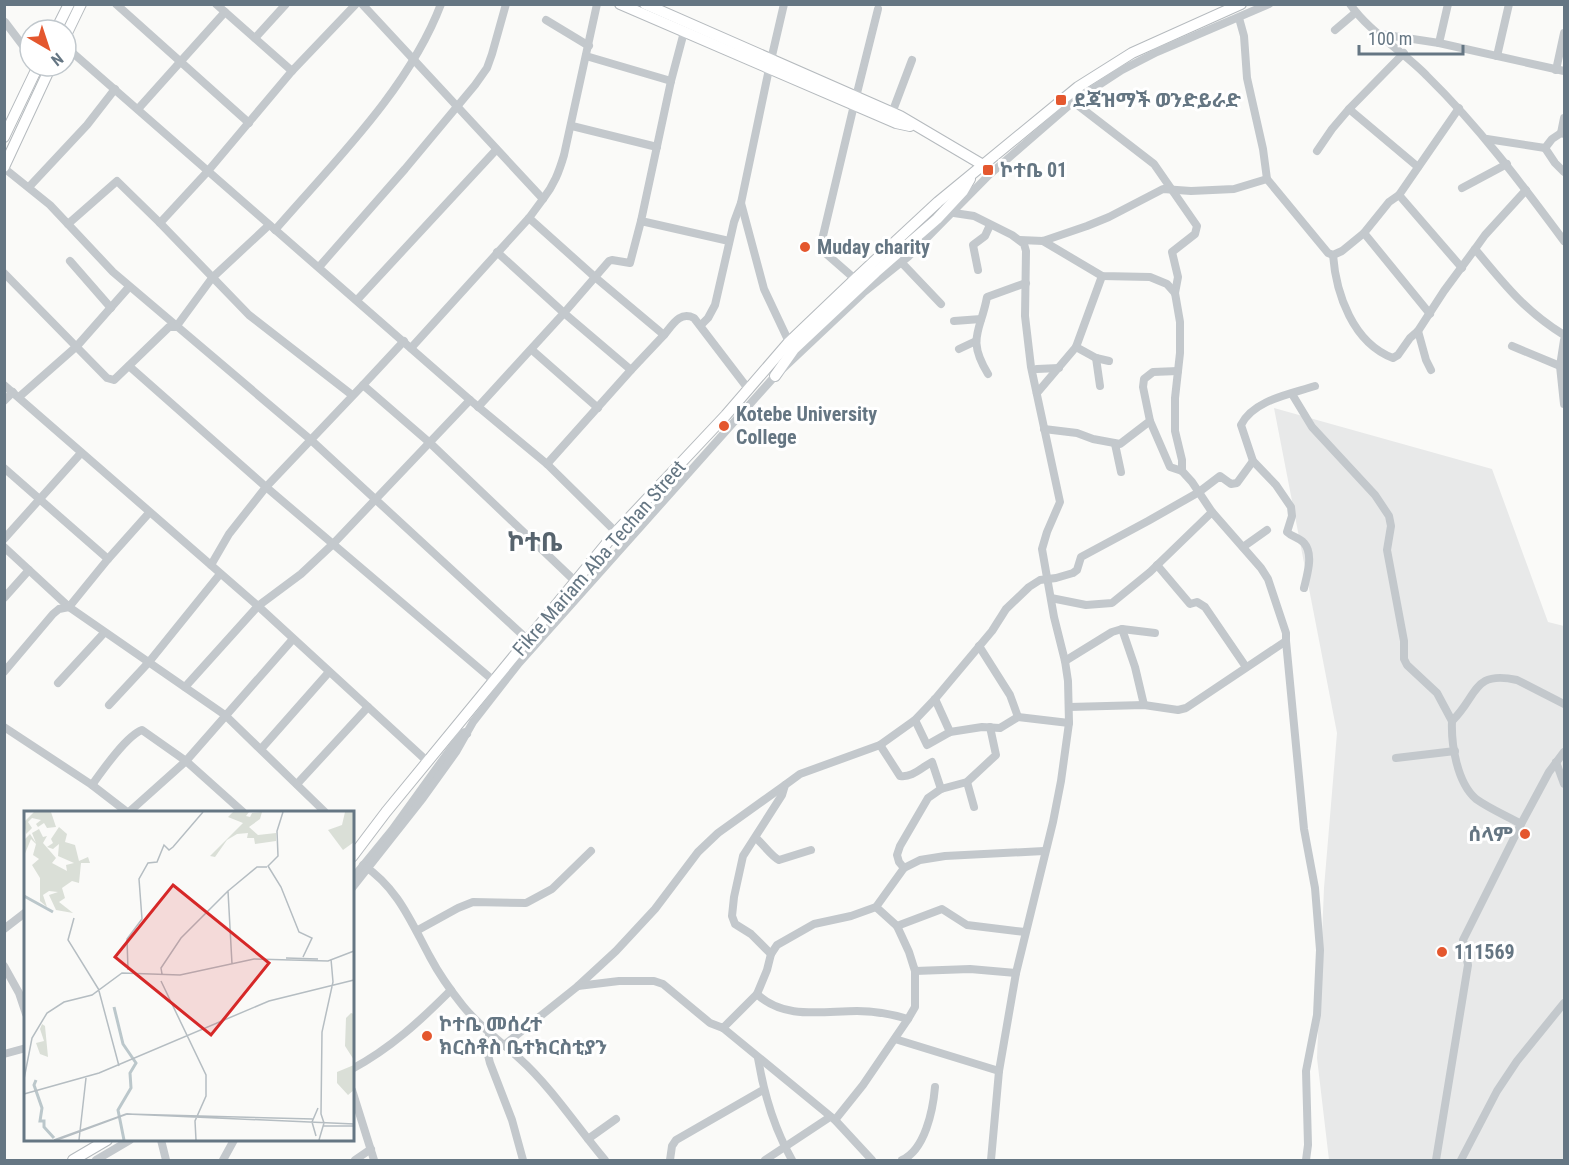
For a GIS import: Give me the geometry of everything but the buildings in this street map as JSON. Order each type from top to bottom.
[{"type":"main road","points":[[62,18],[69,4]]},
{"type":"main road","points":[[74,18],[81,4]]},
{"type":"main road","name":"Fikre Mariam Aba Techan Street","points":[[355,849],[616,532],[749,390],[789,342],[855,279],[938,202],[1069,99],[1132,53],[1241,4]]},
{"type":"main road","points":[[623,5],[855,101],[892,113],[979,169],[963,191],[937,219],[821,322],[794,349],[775,376]]},
{"type":"main road","points":[[650,5],[770,65]]},
{"type":"main road","points":[[6,132],[32,78]]},
{"type":"main road","points":[[4,167],[45,78]]},
{"type":"main road","points":[[855,101],[896,123],[916,127]]},
{"type":"main road","points":[[464,716],[464,734]]},
{"type":"main road","points":[[73,1161],[100,1141]]},
{"type":"street","points":[[116,4],[249,123]]},
{"type":"street","points":[[216,4],[292,71]]},
{"type":"street","points":[[255,38],[286,4]]},
{"type":"street","points":[[160,223],[208,171],[292,71],[356,4]]},
{"type":"street","points":[[362,4],[543,199]]},
{"type":"street","points":[[176,327],[212,278],[272,228],[390,95],[413,61],[441,4]]},
{"type":"street","points":[[319,267],[475,85],[487,68],[506,4]]},
{"type":"street","points":[[411,348],[529,218],[558,176],[572,126],[597,4]]},
{"type":"street","points":[[701,325],[713,312],[729,241],[741,203],[784,4]]},
{"type":"street","points":[[354,885],[473,722],[552,624],[775,376],[863,293],[901,262],[954,213],[1069,99],[1157,52],[1269,4]]},
{"type":"street","points":[[1350,4],[1355,13],[1404,53],[1487,139],[1564,241]]},
{"type":"street","points":[[1439,43],[1448,4]]},
{"type":"street","points":[[1497,56],[1509,4]]},
{"type":"street","points":[[855,279],[823,250],[822,240],[878,9]]},
{"type":"street","points":[[138,109],[225,12]]},
{"type":"street","points":[[1335,30],[1355,13]]},
{"type":"street","points":[[1239,18],[1244,36],[1247,78],[1263,149],[1266,179],[1323,248],[1333,255],[1340,289],[1353,323],[1376,350],[1393,358],[1398,355],[1418,331],[1485,235],[1526,190]]},
{"type":"street","points":[[546,20],[589,46]]},
{"type":"street","points":[[5,22],[18,39]]},
{"type":"street","points":[[478,407],[612,260],[630,263],[684,32]]},
{"type":"street","points":[[1379,34],[1439,43],[1560,70],[1564,33]]},
{"type":"street","points":[[1317,151],[1349,109],[1404,53]]},
{"type":"street","points":[[586,56],[671,81]]},
{"type":"street","points":[[78,57],[478,407],[547,464],[616,532]]},
{"type":"street","points":[[892,113],[912,60]]},
{"type":"street","points":[[29,187],[87,125],[115,89]]},
{"type":"street","points":[[1069,99],[1154,164],[1191,215],[1198,230],[1172,252],[1178,277],[1175,293],[1180,322],[1175,424],[1182,471]]},
{"type":"street","points":[[1333,255],[1342,251],[1364,233],[1389,202],[1399,195],[1459,108]]},
{"type":"street","points":[[1349,109],[1419,168]]},
{"type":"street","points":[[1545,148],[1552,139],[1563,134],[1564,118]]},
{"type":"street","points":[[572,126],[657,147]]},
{"type":"street","points":[[1487,139],[1545,148],[1564,172]]},
{"type":"street","points":[[357,300],[496,150]]},
{"type":"street","points":[[1462,188],[1507,164]]},
{"type":"street","points":[[4,167],[68,224],[113,272],[311,440],[527,639]]},
{"type":"street","points":[[954,213],[974,216],[1020,240],[1043,241],[1087,226],[1163,189],[1191,191],[1229,189],[1266,179]]},
{"type":"street","points":[[68,224],[117,181],[249,315],[352,395]]},
{"type":"street","points":[[1399,195],[1461,268]]},
{"type":"street","points":[[966,200],[974,216]]},
{"type":"street","points":[[741,203],[764,289],[789,342]]},
{"type":"street","points":[[529,218],[664,335]]},
{"type":"street","points":[[641,221],[729,241]]},
{"type":"street","points":[[978,270],[973,245],[985,236],[990,225]]},
{"type":"street","points":[[1364,233],[1430,314]]},
{"type":"street","points":[[991,1161],[999,1071],[1016,973],[1061,781],[1069,723],[1065,661],[1046,580],[1042,549],[1060,502],[1027,334],[1026,251],[1020,240]]},
{"type":"street","points":[[1043,241],[1102,276],[1150,277],[1167,284],[1175,293]]},
{"type":"street","points":[[1475,249],[1519,301],[1541,320],[1564,335]]},
{"type":"street","points":[[497,252],[564,313],[632,370]]},
{"type":"street","points":[[70,261],[111,308]]},
{"type":"street","points":[[901,262],[941,304]]},
{"type":"street","points":[[4,273],[110,380],[114,380],[169,327],[176,327]]},
{"type":"street","points":[[1037,393],[1076,346],[1102,276]]},
{"type":"street","points":[[988,374],[980,361],[975,341],[987,297],[1026,283]]},
{"type":"street","points":[[4,401],[77,346],[129,286]]},
{"type":"street","points":[[547,464],[682,316],[688,315],[701,325],[749,390]]},
{"type":"street","points":[[954,321],[981,319]]},
{"type":"street","points":[[1418,331],[1431,370]]},
{"type":"street","points":[[1564,340],[1560,366],[1564,404]]},
{"type":"street","points":[[210,565],[229,534],[266,487],[404,341]]},
{"type":"street","points":[[959,349],[975,341]]},
{"type":"street","points":[[1076,346],[1096,358],[1109,361]]},
{"type":"street","points":[[1512,346],[1560,366]]},
{"type":"street","points":[[532,350],[598,408]]},
{"type":"street","points":[[1096,358],[1100,386]]},
{"type":"street","points":[[129,366],[266,487],[494,681]]},
{"type":"street","points":[[1037,369],[1059,368]]},
{"type":"street","points":[[1178,371],[1153,372],[1144,379],[1143,387],[1150,421],[1170,467],[1182,471],[1212,512],[1268,579],[1286,641],[1305,829],[1315,888],[1320,950],[1317,1015],[1306,1071],[1308,1145],[1306,1161]]},
{"type":"street","points":[[4,385],[258,606],[428,762]]},
{"type":"street","points":[[363,385],[430,443],[576,582]]},
{"type":"street","points":[[1304,588],[1309,552],[1304,543],[1287,531],[1292,516],[1291,507],[1276,485],[1253,461],[1241,425],[1249,413],[1264,403],[1315,386]]},
{"type":"street","points":[[1292,394],[1312,427],[1375,495],[1389,516],[1391,526],[1388,550],[1404,641],[1404,659],[1407,665],[1437,693],[1452,721],[1455,751],[1466,787],[1475,798],[1521,824]]},
{"type":"street","points":[[185,687],[258,606],[301,574],[333,544],[470,400]]},
{"type":"street","points":[[1044,429],[1077,433],[1115,444],[1128,439],[1150,421]]},
{"type":"street","points":[[1115,444],[1121,472]]},
{"type":"street","points":[[4,539],[81,453]]},
{"type":"street","points":[[503,1046],[578,986],[616,951],[655,909],[698,852],[718,833],[800,774],[880,745],[915,720],[980,646],[1006,609],[1034,583],[1072,573],[1077,570],[1081,557],[1199,492],[1220,476],[1234,484],[1253,461]]},
{"type":"street","points":[[5,470],[108,559]]},
{"type":"street","points":[[1051,598],[1086,605],[1107,605],[1157,565],[1212,512]]},
{"type":"street","points":[[4,672],[53,614],[59,609],[69,607],[149,513]]},
{"type":"street","points":[[1243,547],[1268,530]]},
{"type":"street","points":[[4,547],[69,607],[225,716],[323,811]]},
{"type":"street","points":[[1157,565],[1190,604],[1197,602],[1205,608],[1246,668]]},
{"type":"street","points":[[4,598],[29,570]]},
{"type":"street","points":[[109,705],[149,662],[220,574]]},
{"type":"street","points":[[1065,661],[1102,638],[1122,629],[1155,633]]},
{"type":"street","points":[[1122,629],[1136,667],[1144,705]]},
{"type":"street","points":[[58,683],[104,633]]},
{"type":"street","points":[[130,811],[186,761],[293,639]]},
{"type":"street","points":[[1069,707],[1144,705],[1178,710],[1185,708],[1286,641]]},
{"type":"street","points":[[980,646],[1010,695],[1018,717]]},
{"type":"street","points":[[261,749],[329,672]]},
{"type":"street","points":[[1452,721],[1482,681],[1490,679],[1517,680],[1564,704]]},
{"type":"street","points":[[935,699],[950,732]]},
{"type":"street","points":[[297,784],[368,707]]},
{"type":"street","points":[[927,745],[950,732],[1000,728],[1018,717],[1069,723]]},
{"type":"street","points":[[915,720],[927,745],[941,789]]},
{"type":"street","points":[[4,727],[92,785],[125,811]]},
{"type":"street","points":[[904,868],[897,855],[900,846],[928,798],[941,789],[967,782],[996,755],[990,727]]},
{"type":"street","points":[[92,785],[108,761],[136,733],[142,730],[186,761],[241,811]]},
{"type":"street","points":[[880,745],[900,776],[913,774],[932,762]]},
{"type":"street","points":[[1396,758],[1455,751]]},
{"type":"street","points":[[1436,1161],[1468,965],[1463,940],[1521,824],[1564,752]]},
{"type":"street","points":[[1556,762],[1564,784]]},
{"type":"street","points":[[967,782],[974,807]]},
{"type":"street","points":[[771,954],[751,934],[735,924],[732,916],[743,856],[782,795],[785,785]]},
{"type":"street","points":[[756,838],[767,847],[775,859],[779,860],[811,850]]},
{"type":"street","points":[[418,930],[473,902],[521,904],[532,900],[552,889],[591,851]]},
{"type":"street","points":[[723,1028],[757,994],[771,954],[777,945],[814,924],[851,916],[876,907],[904,868],[920,860],[945,856],[1044,851]]},
{"type":"street","points":[[354,877],[366,867]]},
{"type":"street","points":[[366,867],[398,897],[418,930],[430,958],[476,1022],[520,1059],[538,1078],[605,1161]]},
{"type":"street","points":[[765,1161],[833,1118],[895,1038],[915,1007],[915,971],[909,952],[897,926],[876,907]]},
{"type":"street","points":[[897,926],[942,909],[967,925],[1025,932]]},
{"type":"street","points":[[4,929],[24,914]]},
{"type":"street","points":[[4,966],[19,993],[24,1008]]},
{"type":"street","points":[[915,971],[970,969],[1016,973]]},
{"type":"street","points":[[578,986],[619,981],[654,981],[671,990],[710,1023],[723,1028],[833,1118],[872,1161]]},
{"type":"street","points":[[354,1068],[409,1031],[451,990]]},
{"type":"street","points":[[757,994],[777,1007],[805,1013],[857,1011],[885,1013],[908,1018]]},
{"type":"street","points":[[1461,1161],[1497,1090],[1517,1061],[1564,1003]]},
{"type":"street","points":[[489,1035],[490,1063],[512,1120],[523,1161]]},
{"type":"street","points":[[895,1038],[999,1071]]},
{"type":"street","points":[[4,1054],[24,1049]]},
{"type":"street","points":[[758,1058],[763,1090],[792,1161]]},
{"type":"street","points":[[904,1160],[912,1153],[926,1129],[933,1105],[935,1087]]},
{"type":"street","points":[[670,1161],[672,1146],[676,1140],[763,1090]]},
{"type":"street","points":[[354,1096],[374,1161]]},
{"type":"street","points":[[588,1139],[615,1119]]},
{"type":"street","points":[[98,1160],[128,1141]]},
{"type":"street","points":[[161,1141],[166,1161]]},
{"type":"street","points":[[223,1161],[233,1141]]},
{"type":"street","points":[[355,1161],[371,1149]]},
{"type":"shaded area","points":[[1274,408],[1492,469],[1548,622],[1564,626],[1564,1160],[1329,1160],[1317,1058],[1324,888],[1337,733]]},
{"type":"place","name":"ደጃዝማች ወንድይራድ","points":[[1061,100]]},
{"type":"place","name":"ኮተቤ 01","points":[[988,170]]},
{"type":"place","name":"Muday charity","points":[[805,247]]},
{"type":"place","name":"Kotebe University College","points":[[724,426]]},
{"type":"place","name":"ሰላም","points":[[1525,834]]},
{"type":"place","name":"111569","points":[[1442,952]]},
{"type":"place","name":"ኮተቤ መሰረተ ክርስቶስ ቤተክርስቲያን","points":[[427,1036]]},
{"type":"district","name":"ኮተቤ","points":[[535,542]]}]
